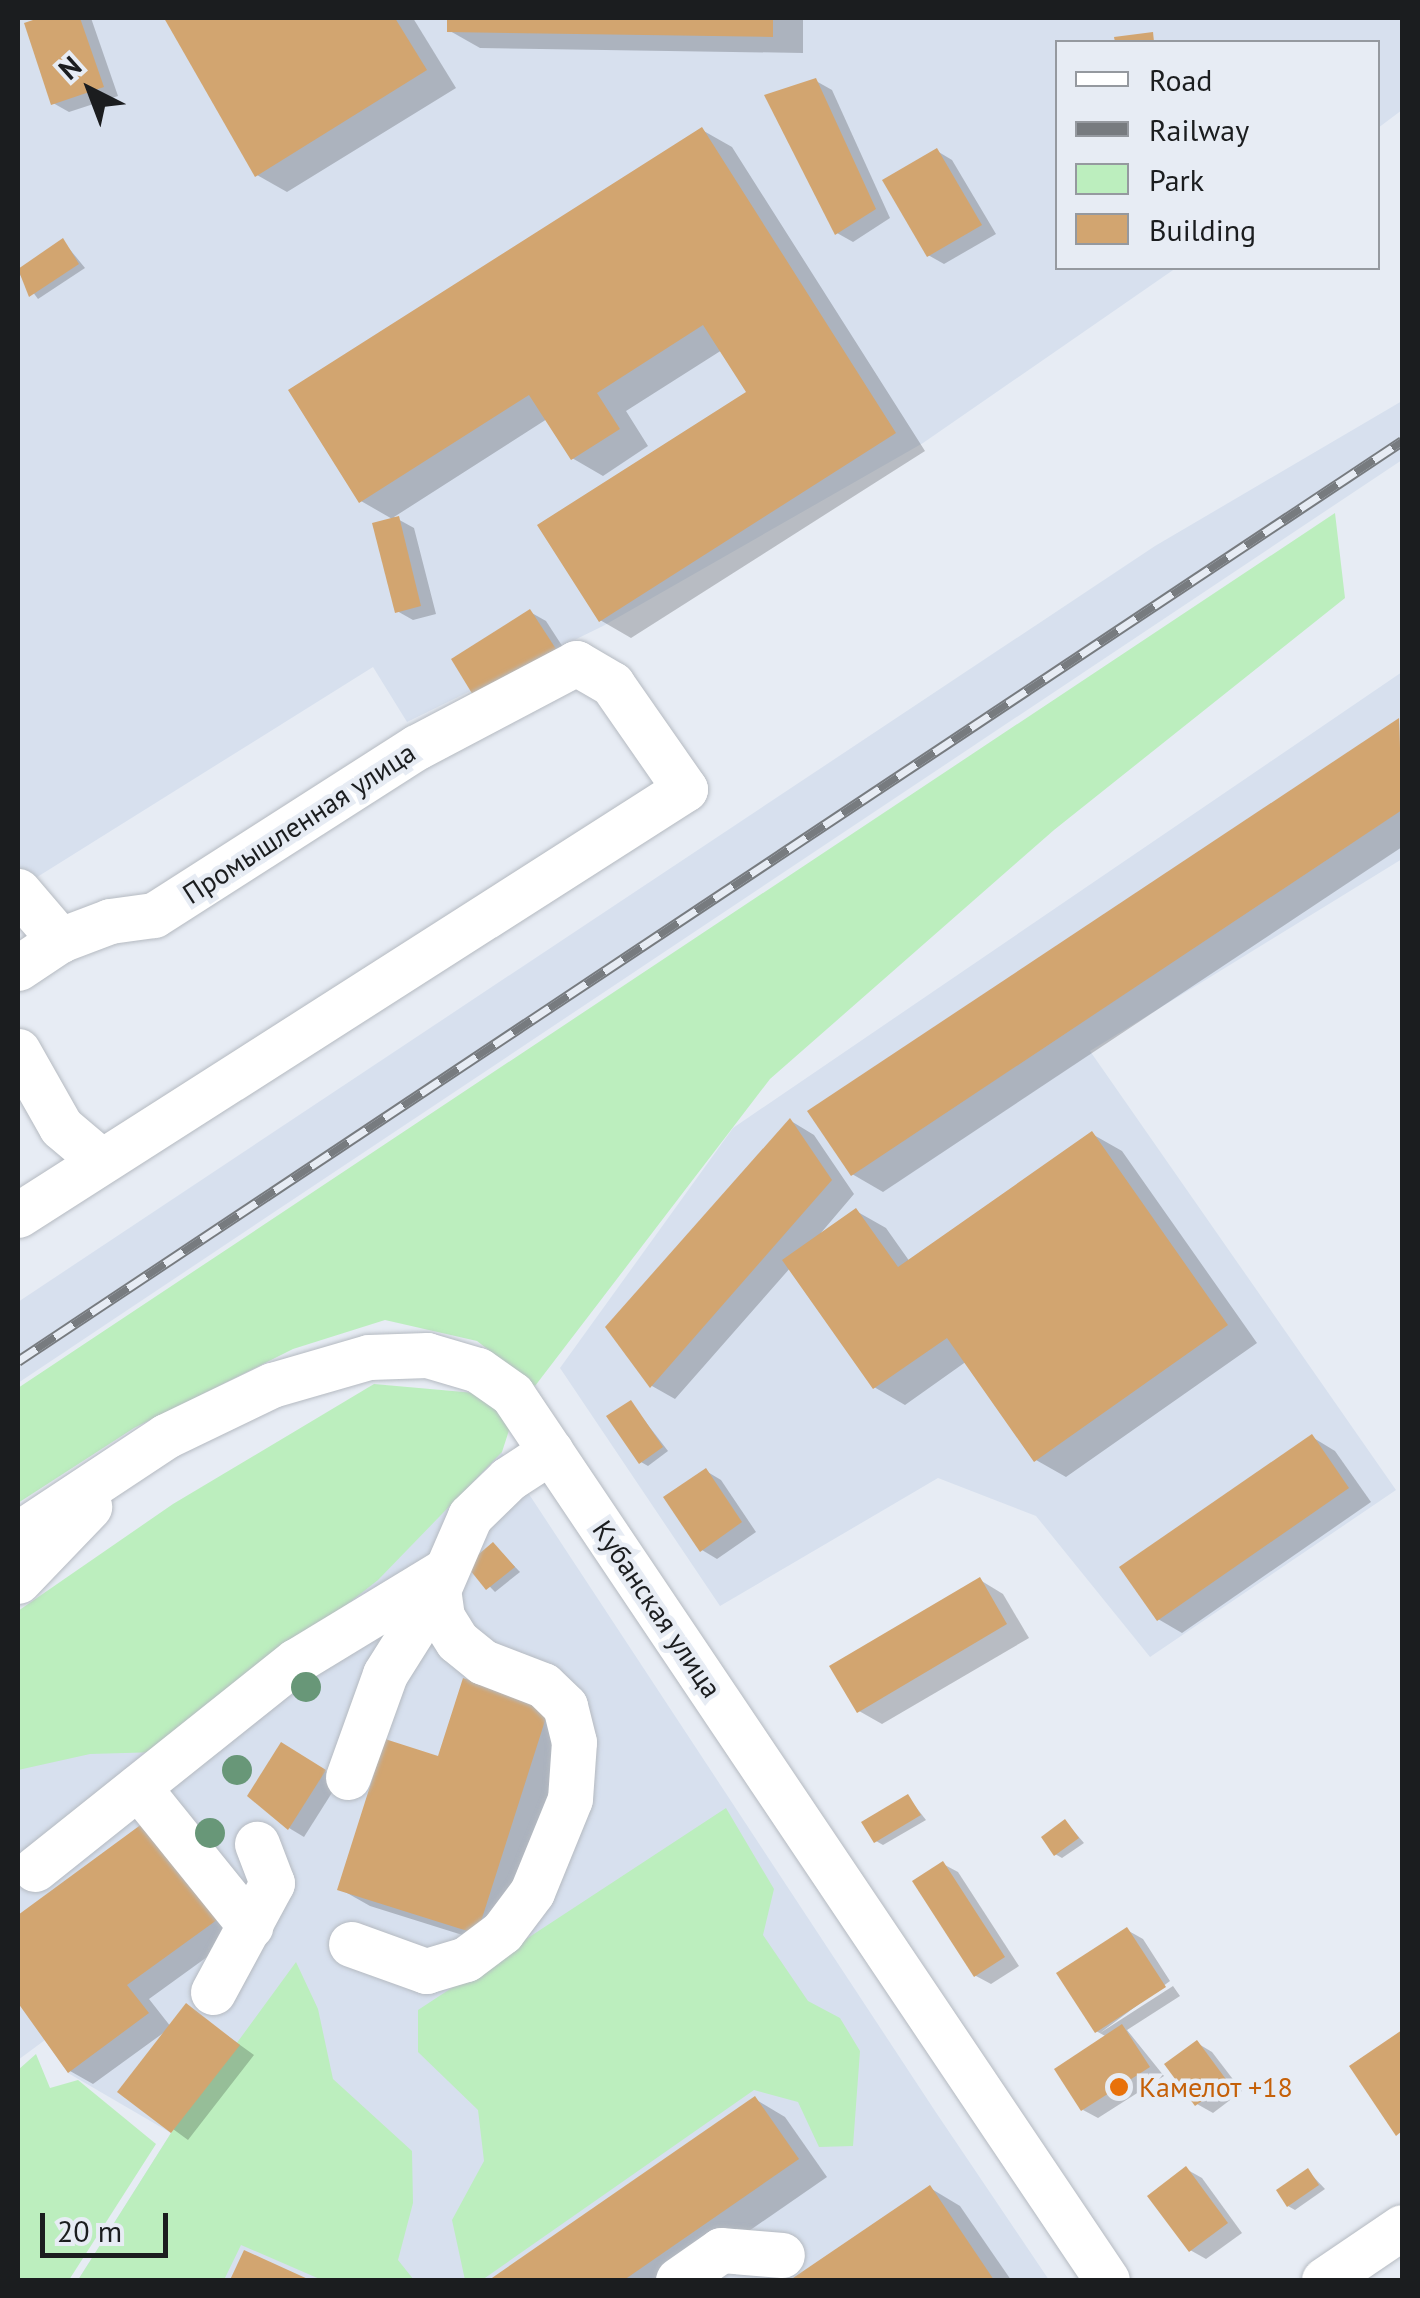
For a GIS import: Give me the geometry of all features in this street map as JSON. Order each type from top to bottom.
[{"type":"street","name":"Промышленная улица","points":[[18,968],[60,940],[110,921],[154,916],[417,747],[576,664],[612,684],[685,789],[100,1160]]},
{"type":"street","points":[[18,892],[60,940]]},
{"type":"street","points":[[18,1050],[61,1127],[100,1160],[18,1215]]},
{"type":"street","name":"Кубанская улица","points":[[18,1534],[139,1454],[272,1385],[369,1357],[427,1355],[478,1370],[512,1394],[1107,2280]]},
{"type":"street","points":[[348,1778],[386,1674],[441,1580],[470,1516],[508,1478],[551,1451]]},
{"type":"street","points":[[18,1581],[139,1454]]},
{"type":"street","points":[[35,1869],[296,1661],[441,1580]]},
{"type":"street","points":[[352,1944],[426,1971],[466,1958],[502,1932],[532,1892],[570,1798],[574,1742],[566,1706],[544,1685],[483,1662],[457,1641],[442,1617],[441,1580]]},
{"type":"street","points":[[138,1788],[250,1926]]},
{"type":"street","points":[[213,1992],[272,1883],[258,1844]]},
{"type":"street","points":[[1324,2280],[1402,2227]]},
{"type":"street","points":[[678,2280],[721,2250],[782,2255]]},
{"type":"shaded area","points":[[18,18],[1402,18],[1402,110],[1380,126],[1380,40],[1055,40],[1055,270],[1173,270],[923,443],[603,626],[407,722],[373,667],[18,889]]},
{"type":"shaded area","points":[[1402,401],[1402,460],[18,1383],[18,1302],[1155,546]]},
{"type":"shaded area","points":[[1402,672],[1402,859],[1090,1051],[1396,1490],[1150,1657],[1036,1516],[938,1478],[720,1606],[560,1368],[733,1128]]},
{"type":"shaded area","points":[[494,1441],[1049,2280],[78,2280],[171,2133],[68,2073],[45,2040],[18,2060],[18,1684]]},
{"type":"green space","points":[[1335,513],[1345,598],[1054,830],[770,1079],[535,1386],[477,1341],[385,1320],[293,1349],[134,1428],[18,1503],[18,1388]]},
{"type":"green space","points":[[374,1384],[486,1394],[512,1421],[502,1452],[378,1580],[160,1752],[90,1754],[18,1770],[18,1611],[173,1504]]},
{"type":"green space","points":[[726,1808],[774,1889],[763,1935],[808,2001],[840,2018],[860,2051],[853,2146],[819,2147],[798,2102],[754,2090],[482,2280],[465,2280],[452,2220],[484,2161],[478,2110],[418,2052],[418,2010]]},
{"type":"green space","points":[[296,1962],[318,2009],[333,2079],[412,2151],[413,2203],[398,2260],[414,2280],[322,2280],[241,2245],[224,2280],[78,2280],[171,2133]]},
{"type":"green space","points":[[36,2054],[50,2088],[78,2080],[156,2144],[69,2280],[18,2280],[18,2070]]},
{"type":"building","points":[[39,18],[80,18],[104,87],[51,105],[24,23]]},
{"type":"building","points":[[164,18],[395,18],[427,70],[255,177]]},
{"type":"building","points":[[447,18],[773,18],[773,37],[447,32]]},
{"type":"building","points":[[1153,32],[1154,40],[1115,40],[1114,37]]},
{"type":"building","points":[[816,78],[876,209],[835,235],[764,95]]},
{"type":"building","points":[[702,127],[896,433],[599,622],[537,525],[746,392],[703,325],[597,393],[620,429],[571,460],[529,395],[359,503],[288,390]]},
{"type":"building","points":[[937,148],[982,225],[927,257],[882,180]]},
{"type":"building","points":[[63,238],[79,264],[29,297],[18,269]]},
{"type":"building","points":[[399,516],[421,606],[395,613],[372,523]]},
{"type":"building","points":[[530,609],[556,649],[476,700],[451,659]]},
{"type":"building","points":[[1399,718],[1402,810],[851,1176],[807,1111]]},
{"type":"building","points":[[790,1118],[832,1180],[650,1388],[605,1327]]},
{"type":"building","points":[[1092,1131],[1228,1325],[1034,1462],[947,1338],[873,1389],[782,1260],[856,1208],[898,1267]]},
{"type":"building","points":[[631,1400],[663,1447],[639,1464],[606,1416]]},
{"type":"building","points":[[1312,1434],[1349,1488],[1157,1621],[1119,1567]]},
{"type":"building","points":[[706,1468],[742,1522],[700,1552],[663,1497]]},
{"type":"building","points":[[493,1542],[515,1567],[486,1590],[466,1565]]},
{"type":"building","points":[[980,1577],[1007,1624],[857,1713],[829,1666]]},
{"type":"building","points":[[463,1678],[550,1705],[477,1934],[337,1890],[385,1739],[438,1756]]},
{"type":"building","points":[[281,1742],[326,1770],[288,1830],[247,1796]]},
{"type":"building","points":[[908,1794],[921,1815],[874,1843],[861,1822]]},
{"type":"building","points":[[150,1818],[221,1917],[127,1985],[149,2013],[68,2073],[18,2003],[18,1915]]},
{"type":"building","points":[[1065,1819],[1079,1838],[1054,1856],[1041,1837]]},
{"type":"building","points":[[943,1861],[1005,1957],[974,1977],[912,1881]]},
{"type":"building","points":[[1127,1927],[1166,1987],[1095,2033],[1056,1973]]},
{"type":"building","points":[[186,2003],[240,2045],[171,2133],[117,2092]]},
{"type":"building","points":[[1122,2024],[1150,2067],[1081,2111],[1054,2069]]},
{"type":"building","points":[[1402,2030],[1402,2131],[1396,2136],[1349,2066]]},
{"type":"building","points":[[1197,2040],[1228,2082],[1195,2106],[1164,2064]]},
{"type":"building","points":[[755,2096],[799,2159],[624,2280],[489,2280]]},
{"type":"building","points":[[1186,2166],[1228,2223],[1189,2252],[1147,2196]]},
{"type":"building","points":[[1308,2168],[1319,2185],[1287,2207],[1276,2190]]},
{"type":"building","points":[[930,2185],[994,2280],[790,2280]]},
{"type":"building","points":[[244,2250],[310,2280],[230,2280]]},
{"type":"railway","points":[[18,1361],[1402,441]]},
{"type":"place","name":"Камелот +18","points":[[1119,2087]]}]
